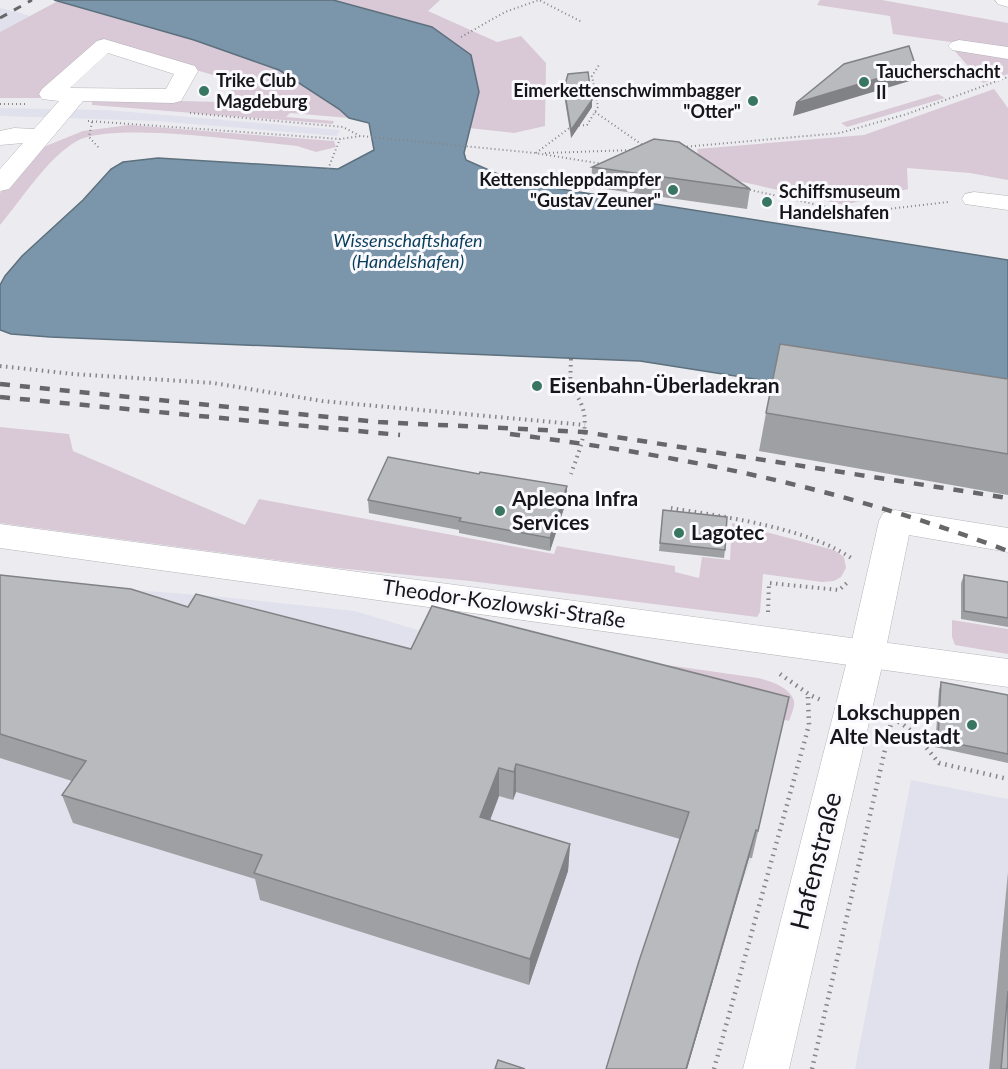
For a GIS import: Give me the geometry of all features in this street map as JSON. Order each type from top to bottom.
[{"type":"main road","points":[[104,45],[187,71],[173,96],[50,94],[104,45]]},
{"type":"main road","points":[[959,46],[1008,53]]},
{"type":"main road","points":[[0,184],[74,98]]},
{"type":"main road","points":[[0,138],[14,135],[41,137]]},
{"type":"main road","points":[[974,199],[1008,203]]},
{"type":"main road","name":"Hafenstraße","points":[[766,1069],[867,652],[895,521],[1008,540]]},
{"type":"main road","name":"Theodor-Kozlowski-Straße","points":[[0,536],[867,652],[1008,673]]},
{"type":"path","points":[[461,37],[505,12],[539,0],[582,22]]},
{"type":"path","points":[[535,153],[572,126],[587,125],[598,107],[592,76],[599,65]]},
{"type":"path","points":[[673,147],[840,133],[907,114],[1008,77]]},
{"type":"path","points":[[535,153],[649,149],[595,112]]},
{"type":"path","points":[[57,119],[340,139],[361,136],[535,153],[611,165]]},
{"type":"path","points":[[92,122],[88,137],[100,149]]},
{"type":"path","points":[[343,127],[361,136]]},
{"type":"path","points":[[328,169],[340,139]]},
{"type":"path","points":[[744,188],[854,213],[974,199]]},
{"type":"path","points":[[571,359],[570,387],[584,403],[585,425],[571,474]]},
{"type":"path","points":[[0,366],[73,374],[213,383],[321,401],[585,425]]},
{"type":"path","points":[[671,508],[723,517],[821,542],[848,553],[854,559],[853,568]]},
{"type":"path","points":[[767,640],[769,583],[838,590],[852,578]]},
{"type":"path","name":"Hafenstraße","points":[[714,1069],[809,725],[808,697]]},
{"type":"path","points":[[881,715],[892,718],[914,733],[939,762],[1008,779]]},
{"type":"path","name":"Hafenstraße","points":[[812,1069],[892,718]]},
{"type":"shaded area","points":[[333,0],[440,0],[428,11],[497,42],[521,36],[546,63],[545,126],[514,133],[469,128],[479,92]]},
{"type":"shaded area","points":[[820,0],[882,0],[1008,23],[1008,50],[893,34],[890,16],[817,5]]},
{"type":"shaded area","points":[[58,1],[194,40],[279,70],[349,118],[290,113],[286,117],[334,121],[333,124],[92,105],[92,99],[223,102],[232,90],[254,87],[97,41],[40,98],[0,98],[0,32]]},
{"type":"shaded area","points":[[0,8],[21,13],[30,16],[0,32]]},
{"type":"shaded area","points":[[953,49],[1008,56],[1008,74],[983,83]]},
{"type":"shaded area","points":[[994,89],[1008,108],[1008,180],[970,173],[907,168],[908,189],[844,205],[703,173],[697,149],[864,135]]},
{"type":"shaded area","points":[[938,94],[945,98],[847,127],[841,123]]},
{"type":"shaded area","points":[[0,108],[107,110],[340,130],[337,136],[155,121],[0,116]]},
{"type":"shaded area","points":[[129,125],[334,141],[336,147],[316,152],[297,146],[183,134],[95,135],[77,141],[56,157],[0,225],[0,193],[41,148],[83,131]]},
{"type":"shaded area","points":[[0,427],[69,434],[73,451],[245,525],[259,499],[554,554],[557,546],[675,566],[675,572],[699,578],[702,557],[730,560],[732,523],[834,550],[844,557],[846,568],[841,577],[834,581],[822,582],[763,574],[760,612],[757,617],[470,581],[337,568],[0,523]]},
{"type":"shaded area","points":[[0,580],[213,596],[355,611],[434,635],[752,858],[739,892],[687,1069],[0,1069]]},
{"type":"shaded area","points":[[952,620],[1008,629],[1008,654],[955,645],[952,637]]},
{"type":"shaded area","points":[[465,636],[758,678],[784,688],[792,696],[793,708],[789,721]]},
{"type":"shaded area","points":[[911,780],[1008,799],[1008,1069],[855,1069]]},
{"type":"water","name":"Wissenschaftshafen (Handelshafen)","points":[[54,0],[333,0],[432,27],[471,55],[479,92],[464,153],[466,160],[516,182],[1008,260],[1008,419],[640,361],[50,337],[11,334],[0,330],[0,285],[5,276],[22,256],[83,200],[111,169],[123,162],[158,158],[338,169],[374,150],[369,123],[349,118],[279,70],[194,40]]},
{"type":"building","points":[[909,46],[916,67],[796,103],[844,64]]},
{"type":"building","points":[[588,72],[592,100],[571,130],[564,88],[568,74]]},
{"type":"building","points":[[654,139],[679,142],[750,189],[592,167]]},
{"type":"building","points":[[780,344],[1008,379],[1008,454],[766,413]]},
{"type":"building","points":[[388,457],[479,474],[480,472],[567,486],[550,538],[459,521],[461,518],[368,500]]},
{"type":"building","points":[[663,510],[727,517],[725,550],[660,543]]},
{"type":"building","points":[[0,575],[131,589],[188,607],[196,594],[411,649],[432,606],[789,697],[758,831],[756,830],[686,1069],[606,1069],[689,812],[516,764],[514,772],[499,768],[480,817],[570,844],[530,959],[254,873],[262,855],[62,795],[86,761],[0,734]]},
{"type":"building","points":[[964,575],[1008,582],[1008,618],[964,611]]},
{"type":"building","name":"Lokschuppen Alte Neustadt","points":[[941,682],[1008,695],[1008,754],[938,740]]},
{"type":"building","points":[[1008,991],[1008,1069],[1001,1069]]},
{"type":"building","points":[[498,1060],[525,1069],[495,1069]]},
{"type":"railway","points":[[0,18],[32,0]]},
{"type":"railway","points":[[0,384],[379,422],[584,432],[1008,498]]},
{"type":"railway","points":[[0,397],[400,435]]},
{"type":"railway","points":[[510,434],[639,453],[763,477],[885,509],[1008,551]]},
{"type":"place","name":"Taucherschacht II","points":[[864,82]]},
{"type":"place","name":"Trike Club Magdeburg","points":[[204,91]]},
{"type":"place","name":"Eimerkettenschwimmbagger \"Otter\"","points":[[753,101]]},
{"type":"place","name":"Kettenschleppdampfer \"Gustav Zeuner\"","points":[[673,190]]},
{"type":"place","name":"Schiffsmuseum Handelshafen","points":[[767,202]]},
{"type":"place","name":"Eisenbahn-Überladekran","points":[[537,386]]},
{"type":"place","name":"Apleona Infra Services","points":[[500,511]]},
{"type":"place","name":"Lagotec","points":[[679,533]]},
{"type":"place","name":"Lokschuppen Alte Neustadt","points":[[972,725]]}]
